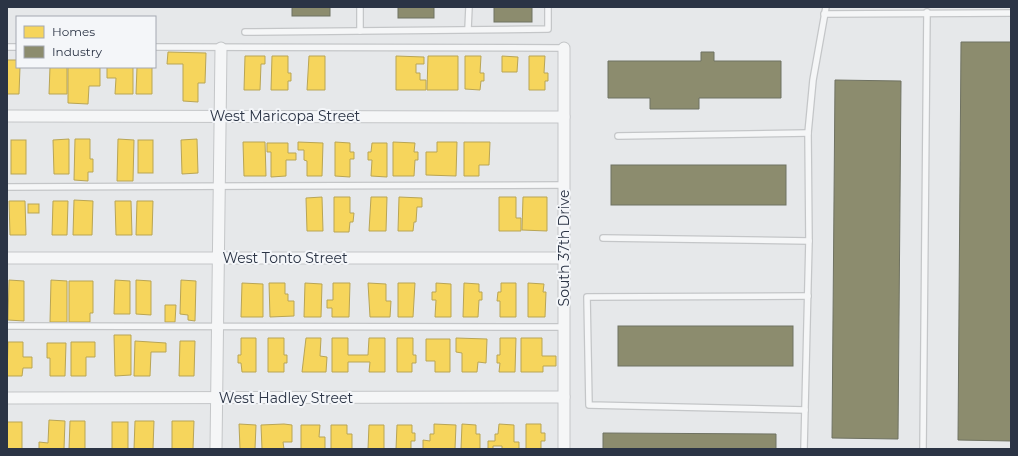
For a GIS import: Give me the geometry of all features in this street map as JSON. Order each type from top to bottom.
[{"type":"street","points":[[216,449],[221,48]]},
{"type":"street","name":"South 37th Drive","points":[[564,48],[564,449]]},
{"type":"street","name":"West Maricopa Street","points":[[7,116],[564,117]]},
{"type":"street","name":"West Tonto Street","points":[[7,258],[563,258]]},
{"type":"street","name":"West Hadley Street","points":[[7,398],[564,397]]},
{"type":"lane","points":[[360,7],[360,31]]},
{"type":"lane","points":[[468,30],[469,7]]},
{"type":"lane","points":[[245,32],[548,28],[548,7]]},
{"type":"lane","points":[[804,449],[809,241],[808,133],[813,80],[826,7]]},
{"type":"lane","points":[[824,14],[927,12],[1011,13]]},
{"type":"lane","points":[[923,449],[927,12]]},
{"type":"lane","points":[[156,48],[564,48]]},
{"type":"lane","points":[[618,136],[808,133]]},
{"type":"lane","points":[[7,187],[564,186]]},
{"type":"lane","points":[[603,238],[809,241]]},
{"type":"lane","points":[[805,410],[589,405],[587,296],[808,296]]},
{"type":"lane","points":[[7,326],[564,327]]},
{"type":"building: Homes","points":[[168,52],[206,53],[205,83],[198,83],[198,102],[183,101],[183,64],[167,64]]},
{"type":"building: Homes","points":[[245,56],[265,56],[265,64],[261,64],[260,90],[244,90]]},
{"type":"building: Homes","points":[[272,56],[288,56],[288,73],[291,73],[291,81],[288,81],[288,90],[271,90]]},
{"type":"building: Homes","points":[[309,56],[325,56],[325,90],[307,90]]},
{"type":"building: Homes","points":[[396,56],[424,57],[424,64],[416,64],[416,73],[420,73],[420,80],[426,80],[426,90],[396,90]]},
{"type":"building: Homes","points":[[428,56],[458,56],[458,90],[427,90]]},
{"type":"building: Homes","points":[[465,56],[481,56],[480,73],[484,73],[484,81],[481,81],[480,90],[465,89]]},
{"type":"building: Homes","points":[[502,56],[518,57],[517,72],[502,72]]},
{"type":"building: Homes","points":[[529,56],[545,56],[544,73],[548,73],[548,81],[545,81],[545,90],[529,90]]},
{"type":"building: Homes","points":[[7,60],[16,60],[16,68],[20,68],[19,94],[7,94]]},
{"type":"building: Homes","points":[[50,68],[67,68],[67,94],[49,94]]},
{"type":"building: Homes","points":[[68,68],[100,68],[100,86],[89,86],[88,104],[68,103]]},
{"type":"building: Homes","points":[[107,68],[133,68],[133,94],[115,94],[116,78],[107,78]]},
{"type":"building: Homes","points":[[137,68],[152,68],[152,94],[136,94]]},
{"type":"building: Homes","points":[[69,139],[69,174],[54,174],[53,140]]},
{"type":"building: Homes","points":[[75,139],[90,139],[90,159],[93,159],[93,172],[88,172],[88,181],[74,180]]},
{"type":"building: Homes","points":[[118,139],[134,140],[133,181],[117,181]]},
{"type":"building: Homes","points":[[197,139],[198,173],[182,174],[181,140]]},
{"type":"building: Homes","points":[[11,140],[26,140],[26,174],[11,174]]},
{"type":"building: Homes","points":[[138,140],[153,140],[153,173],[138,173]]},
{"type":"building: Homes","points":[[243,142],[265,142],[266,176],[244,176]]},
{"type":"building: Homes","points":[[298,142],[323,143],[322,176],[307,176],[307,161],[304,160],[304,150],[298,150]]},
{"type":"building: Homes","points":[[335,142],[350,143],[350,152],[354,152],[354,159],[350,159],[350,177],[335,176]]},
{"type":"building: Homes","points":[[393,142],[415,143],[414,152],[418,152],[418,160],[415,160],[414,176],[393,176]]},
{"type":"building: Homes","points":[[437,142],[457,142],[456,176],[426,175],[426,152],[437,152]]},
{"type":"building: Homes","points":[[464,142],[490,142],[489,165],[479,165],[479,176],[464,176]]},
{"type":"building: Homes","points":[[267,143],[288,143],[288,153],[296,153],[296,160],[286,160],[286,176],[271,177],[271,152],[267,152]]},
{"type":"building: Homes","points":[[372,143],[387,143],[387,177],[371,176],[372,160],[368,160],[368,152],[371,152]]},
{"type":"building: Homes","points":[[322,197],[323,231],[307,231],[306,198]]},
{"type":"building: Homes","points":[[334,197],[350,197],[350,213],[354,213],[353,222],[350,222],[349,232],[334,232]]},
{"type":"building: Homes","points":[[371,197],[387,197],[386,231],[369,231]]},
{"type":"building: Homes","points":[[399,197],[422,198],[422,207],[417,207],[416,222],[414,222],[413,231],[398,231]]},
{"type":"building: Homes","points":[[499,197],[516,197],[516,218],[521,218],[521,231],[499,231]]},
{"type":"building: Homes","points":[[523,197],[547,197],[547,231],[522,230]]},
{"type":"building: Homes","points":[[74,200],[93,201],[92,235],[73,235]]},
{"type":"building: Homes","points":[[9,201],[25,201],[26,235],[10,235]]},
{"type":"building: Homes","points":[[53,201],[68,201],[67,235],[52,235]]},
{"type":"building: Homes","points":[[115,201],[131,201],[132,235],[116,235]]},
{"type":"building: Homes","points":[[137,201],[153,201],[152,235],[136,235]]},
{"type":"building: Homes","points":[[28,204],[39,204],[39,213],[28,213]]},
{"type":"building: Homes","points":[[9,280],[24,281],[24,321],[8,320]]},
{"type":"building: Homes","points":[[51,280],[67,281],[67,322],[50,322]]},
{"type":"building: Homes","points":[[115,280],[130,281],[130,314],[114,314]]},
{"type":"building: Homes","points":[[136,280],[151,281],[151,315],[136,314]]},
{"type":"building: Homes","points":[[181,280],[196,281],[195,321],[188,320],[188,315],[180,314]]},
{"type":"building: Homes","points":[[69,281],[93,281],[93,313],[90,313],[90,322],[69,322]]},
{"type":"building: Homes","points":[[242,283],[263,284],[263,317],[241,317]]},
{"type":"building: Homes","points":[[269,283],[285,283],[285,294],[288,294],[288,301],[294,301],[294,316],[270,317]]},
{"type":"building: Homes","points":[[305,283],[322,284],[321,317],[304,317]]},
{"type":"building: Homes","points":[[333,283],[350,283],[349,317],[332,317],[332,308],[327,308],[327,300],[333,300]]},
{"type":"building: Homes","points":[[368,283],[386,284],[386,301],[391,301],[390,317],[370,317]]},
{"type":"building: Homes","points":[[398,283],[415,283],[413,317],[398,317]]},
{"type":"building: Homes","points":[[436,283],[451,284],[451,317],[435,317],[436,300],[432,300],[432,292],[436,292]]},
{"type":"building: Homes","points":[[464,283],[479,284],[479,292],[482,292],[482,300],[479,300],[478,317],[463,317]]},
{"type":"building: Homes","points":[[501,283],[516,283],[516,317],[500,317],[500,301],[497,301],[498,292],[501,292]]},
{"type":"building: Homes","points":[[528,283],[544,284],[543,292],[546,292],[545,317],[528,317]]},
{"type":"building: Homes","points":[[165,305],[176,305],[175,322],[165,322]]},
{"type":"building: Homes","points":[[114,335],[131,335],[131,375],[115,376]]},
{"type":"building: Homes","points":[[241,338],[256,338],[256,372],[242,372],[241,363],[238,363],[238,355],[241,355]]},
{"type":"building: Homes","points":[[268,338],[284,338],[284,355],[287,355],[287,363],[284,363],[284,372],[268,372]]},
{"type":"building: Homes","points":[[306,338],[321,338],[320,356],[327,357],[326,372],[302,372]]},
{"type":"building: Homes","points":[[332,338],[348,338],[348,355],[368,355],[369,338],[385,338],[385,372],[369,372],[370,362],[348,362],[348,372],[332,372]]},
{"type":"building: Homes","points":[[397,338],[413,338],[413,355],[416,355],[416,363],[412,363],[412,372],[397,372]]},
{"type":"building: Homes","points":[[456,338],[487,339],[486,363],[478,362],[477,372],[462,372],[462,353],[456,352]]},
{"type":"building: Homes","points":[[500,338],[516,338],[515,372],[499,372],[500,363],[497,363],[497,355],[500,355]]},
{"type":"building: Homes","points":[[521,338],[542,338],[542,356],[556,356],[556,366],[543,366],[543,372],[521,372]]},
{"type":"building: Homes","points":[[426,339],[450,339],[450,372],[435,372],[435,361],[426,361]]},
{"type":"building: Homes","points":[[135,341],[166,343],[166,352],[151,352],[150,376],[134,376]]},
{"type":"building: Homes","points":[[180,341],[195,341],[194,376],[179,376]]},
{"type":"building: Homes","points":[[8,342],[23,342],[23,357],[32,357],[32,368],[23,368],[22,376],[7,376]]},
{"type":"building: Homes","points":[[71,342],[95,342],[95,357],[86,357],[86,376],[71,376]]},
{"type":"building: Homes","points":[[47,343],[66,343],[65,376],[50,376],[50,358],[47,358]]},
{"type":"building: Homes","points":[[49,420],[65,421],[64,449],[39,449],[39,442],[48,443]]},
{"type":"building: Homes","points":[[70,421],[85,421],[85,449],[69,449]]},
{"type":"building: Homes","points":[[135,421],[154,421],[153,449],[134,449]]},
{"type":"building: Homes","points":[[172,421],[194,421],[193,449],[172,449]]},
{"type":"building: Homes","points":[[7,422],[22,422],[22,449],[7,449]]},
{"type":"building: Homes","points":[[112,422],[128,422],[128,449],[112,449]]},
{"type":"building: Homes","points":[[239,424],[256,425],[255,449],[240,449]]},
{"type":"building: Homes","points":[[434,424],[456,425],[455,449],[423,449],[423,440],[430,441],[430,434],[434,434]]},
{"type":"building: Homes","points":[[462,424],[476,425],[476,434],[480,434],[480,449],[461,449]]},
{"type":"building: Homes","points":[[499,424],[514,425],[514,442],[519,442],[519,449],[502,449],[502,446],[493,446],[493,449],[488,449],[488,441],[495,441],[495,434],[498,434]]},
{"type":"building: Homes","points":[[526,424],[541,424],[541,433],[545,433],[545,441],[541,441],[541,449],[526,449]]},
{"type":"building: Homes","points":[[261,425],[292,425],[292,442],[283,442],[284,449],[262,449]]},
{"type":"building: Homes","points":[[301,425],[320,425],[319,437],[325,437],[325,449],[301,449]]},
{"type":"building: Homes","points":[[331,425],[347,425],[347,434],[352,434],[352,449],[331,449]]},
{"type":"building: Homes","points":[[369,425],[384,425],[384,449],[368,449]]},
{"type":"building: Homes","points":[[397,425],[412,425],[412,433],[415,433],[415,441],[411,441],[411,449],[396,449]]},
{"type":"building: Industry","points":[[292,7],[330,7],[330,16],[292,16]]},
{"type":"building: Industry","points":[[398,7],[434,7],[434,18],[398,18]]},
{"type":"building: Industry","points":[[494,7],[532,7],[532,22],[494,22]]},
{"type":"building: Industry","points":[[961,42],[1011,42],[1011,441],[958,440]]},
{"type":"building: Industry","points":[[701,52],[714,52],[714,61],[781,61],[781,98],[699,98],[699,109],[650,109],[650,98],[608,98],[608,61],[701,61]]},
{"type":"building: Industry","points":[[835,80],[901,81],[898,439],[832,438]]},
{"type":"building: Industry","points":[[611,165],[786,165],[786,205],[611,205]]},
{"type":"building: Industry","points":[[618,326],[793,326],[793,366],[618,366]]},
{"type":"building: Industry","points":[[603,433],[776,434],[776,449],[603,449]]}]
